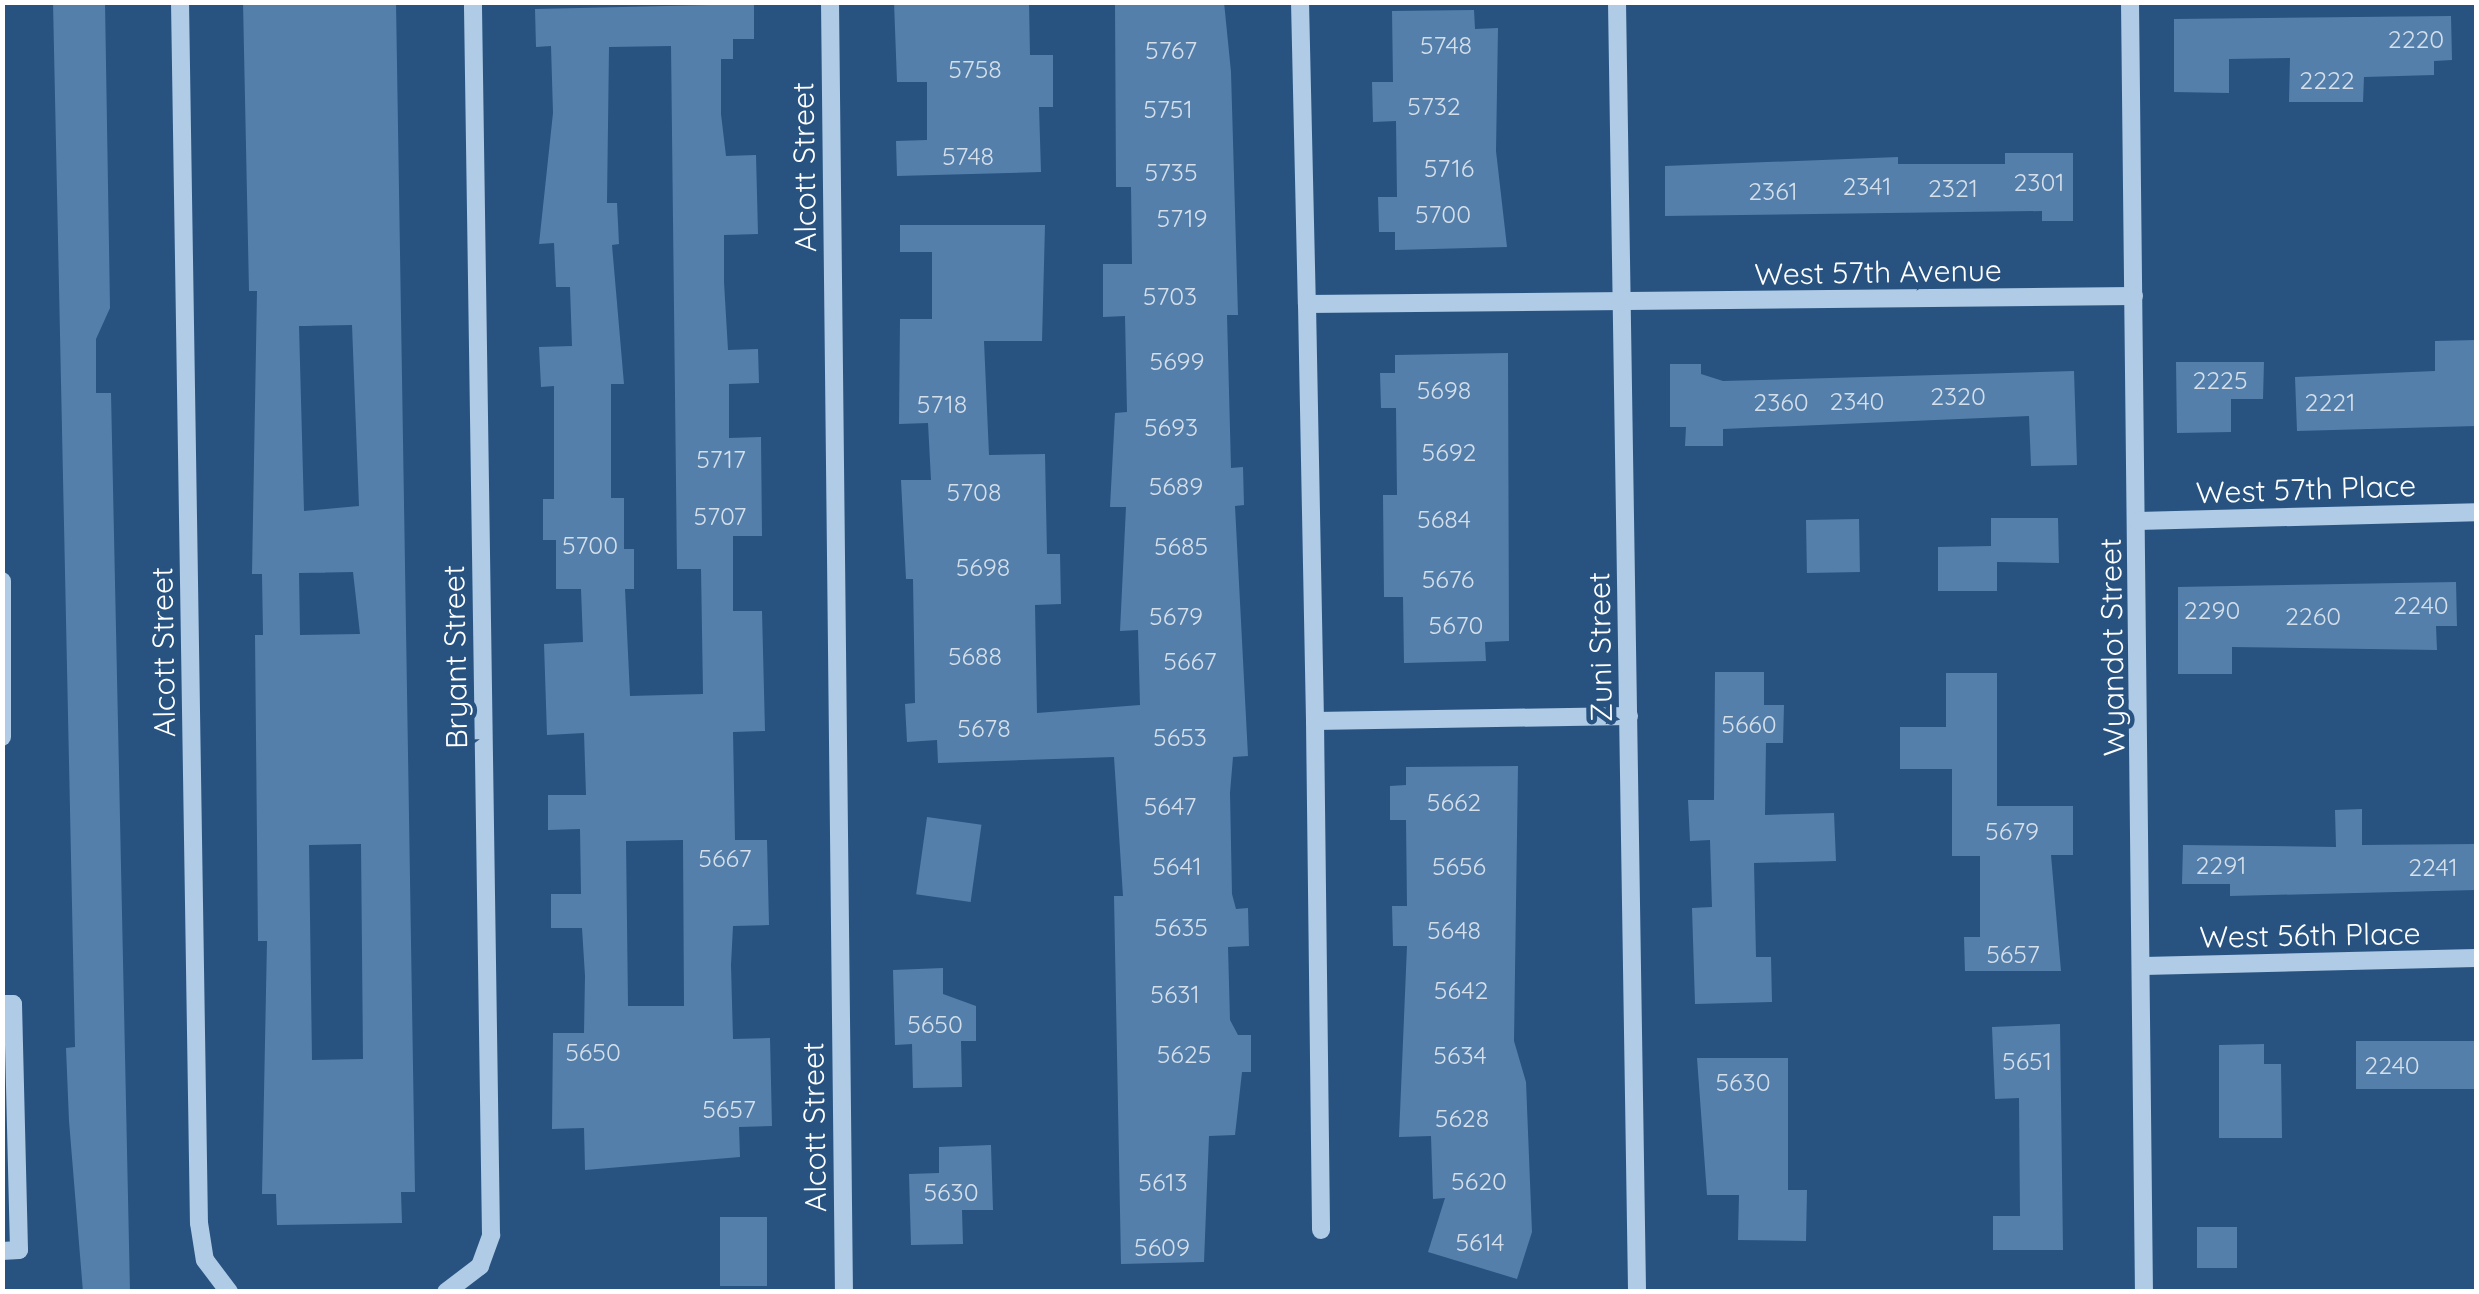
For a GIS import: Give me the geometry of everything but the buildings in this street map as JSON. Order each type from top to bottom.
[{"type":"street","name":"Alcott Street","points":[[180,2],[199,1223],[205,1260],[229,1292]]},
{"type":"street","name":"Bryant Street","points":[[446,1292],[480,1266],[491,1235],[473,2]]},
{"type":"street","name":"Alcott Street","points":[[830,2],[844,1292]]},
{"type":"street","points":[[1300,2],[1316,720],[1321,1230]]},
{"type":"street","name":"Zuni Street","points":[[1617,2],[1636,1292]]},
{"type":"street","name":"Wyandot Street","points":[[2130,2],[2144,966],[2144,1292]]},
{"type":"street","name":"West 57th Avenue","points":[[1307,304],[2134,296]]},
{"type":"street","name":"West 57th Place","points":[[2138,522],[2476,512]]},
{"type":"street","points":[[2,580],[2,737]]},
{"type":"street","points":[[1316,720],[1629,716]]},
{"type":"street","name":"West 56th Place","points":[[2144,966],[2476,958]]},
{"type":"street","points":[[2,1004],[13,1004],[19,1250],[2,1251]]}]
